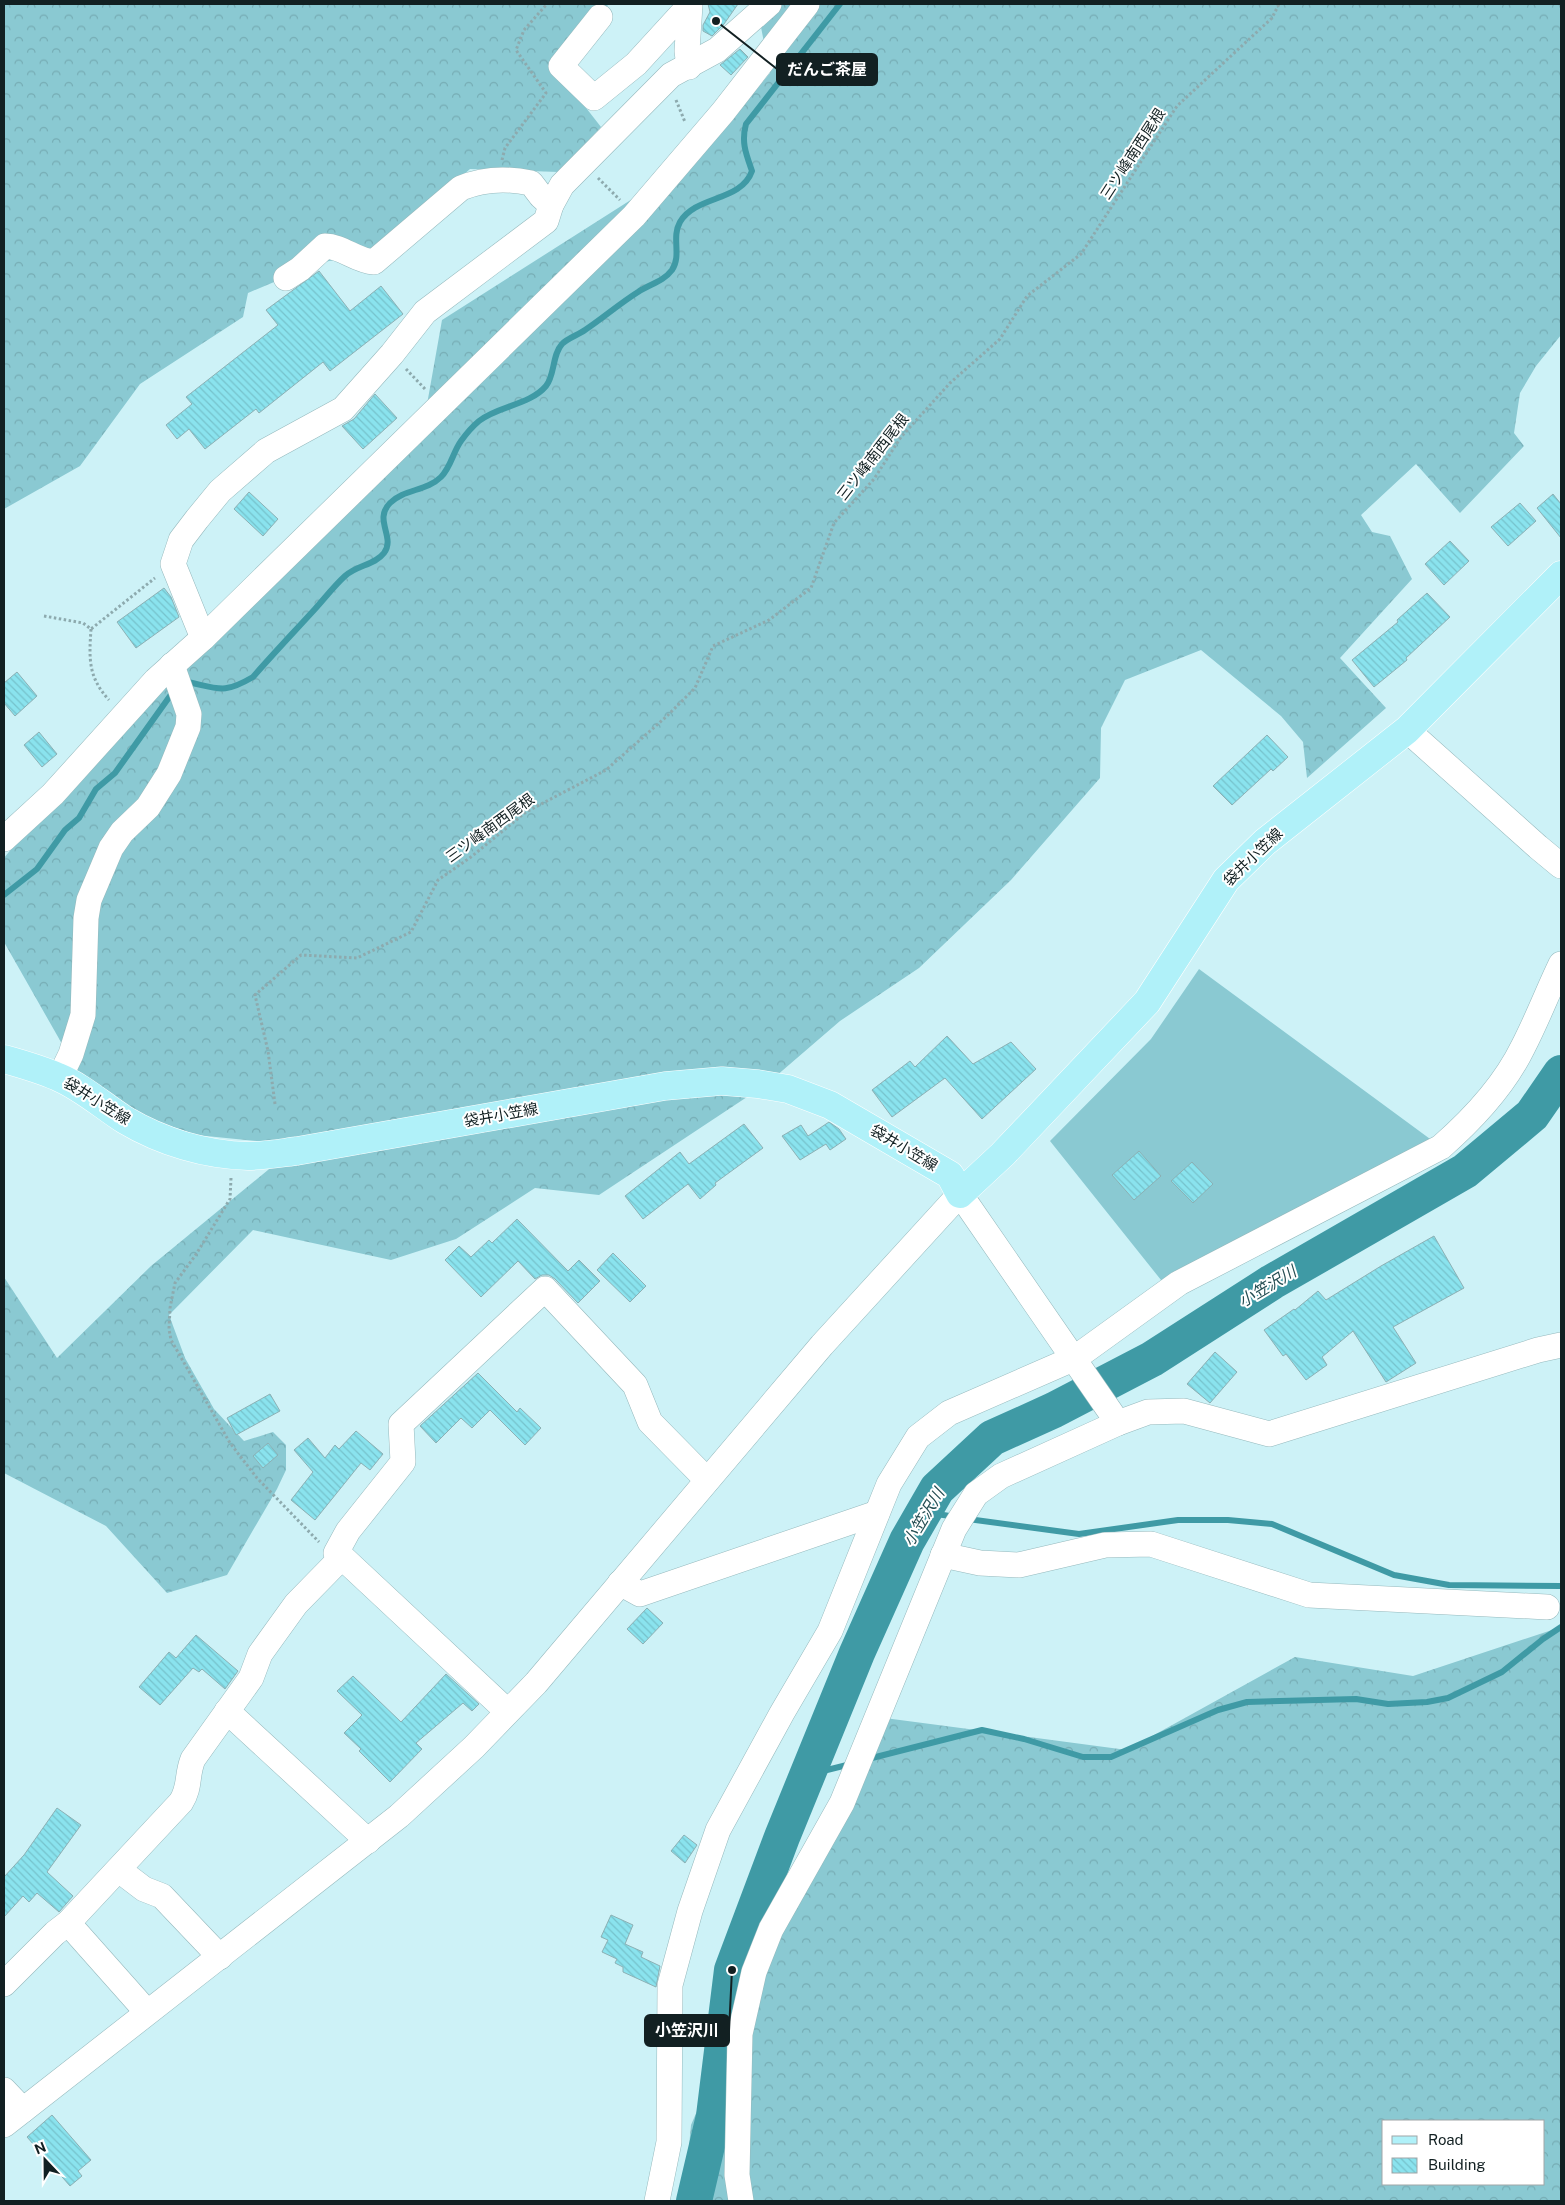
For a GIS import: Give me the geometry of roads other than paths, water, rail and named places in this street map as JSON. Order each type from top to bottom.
[{"type":"main road","name":"袋井小笠線","points":[[4,1059],[28,1065],[60,1077],[127,1121],[162,1138],[187,1147],[216,1154],[250,1156],[297,1151],[665,1086],[722,1081],[758,1084],[788,1089],[830,1105],[950,1176],[960,1194],[1003,1154],[1147,1002],[1226,880],[1265,842],[1407,730],[1561,575]]},
{"type":"street","points":[[678,73],[687,50],[690,4]]},
{"type":"street","points":[[600,17],[561,66],[594,98],[636,64],[690,4]]},
{"type":"street","points":[[203,638],[173,564],[180,540],[220,491],[266,451],[343,409],[392,354],[425,312],[546,221],[551,205],[562,185],[584,163],[678,73],[717,50],[769,4]]},
{"type":"street","points":[[4,839],[53,794],[156,680],[203,638],[634,216],[694,147],[807,4]]},
{"type":"street","points":[[286,278],[300,269],[325,246],[332,246],[365,261],[374,262],[461,188],[477,181],[500,180],[531,183],[551,205]]},
{"type":"street","points":[[60,1077],[71,1054],[83,1015],[86,918],[89,900],[112,848],[122,832],[148,808],[169,774],[188,727],[189,714],[172,666]]},
{"type":"street","points":[[1407,730],[1561,866]]},
{"type":"street","points":[[657,2201],[669,2142],[670,1985],[690,1911],[718,1830],[782,1713],[830,1631],[889,1484],[918,1437],[949,1413],[1075,1358],[1179,1283],[1441,1147],[1466,1126],[1513,1066],[1561,964]]},
{"type":"street","points":[[4,2125],[368,1841],[406,1810],[474,1747],[507,1711],[536,1684],[822,1345],[960,1194],[1075,1358],[1118,1423]]},
{"type":"street","points":[[4,1984],[55,1933],[68,1923],[181,1802],[188,1791],[188,1771],[194,1759],[251,1678],[260,1654],[296,1604],[339,1555],[348,1532],[403,1462],[401,1424],[545,1290],[635,1385],[650,1422],[707,1480]]},
{"type":"street","points":[[741,2201],[738,2175],[740,2034],[754,1972],[771,1929],[842,1803],[954,1529],[976,1494],[1001,1476],[1118,1423],[1148,1412],[1184,1411],[1269,1434],[1538,1350],[1561,1345]]},
{"type":"street","points":[[620,1583],[640,1594],[877,1513]]},
{"type":"street","points":[[943,1555],[980,1563],[1019,1565],[1105,1545],[1151,1544],[1310,1595],[1546,1607]]},
{"type":"street","points":[[339,1555],[507,1711]]},
{"type":"street","points":[[227,1711],[368,1841]]},
{"type":"street","points":[[119,1870],[144,1889],[162,1896],[220,1958]]},
{"type":"street","points":[[68,1923],[148,2012]]},
{"type":"street","points":[[4,2090],[23,2110]]},
{"type":"waterway","points":[[184,685],[188,682],[222,689],[235,686],[253,677],[345,576],[355,569],[376,560],[384,553],[388,541],[384,516],[385,509],[390,503],[396,498],[429,485],[441,477],[461,441],[479,421],[531,397],[546,386],[559,349],[564,342],[585,330],[624,301],[660,280],[672,270],[675,264],[676,234],[680,222],[687,213],[696,207],[729,194],[746,181],[752,171],[744,142],[746,124],[840,4]]},
{"type":"waterway","points":[[4,895],[37,869],[65,830],[79,818],[96,789],[115,773],[175,689]]},
{"type":"waterway","name":"小笠沢川","points":[[694,2201],[714,2116],[732,1970],[782,1837],[857,1653],[907,1541],[937,1489],[992,1438],[1054,1410],[1152,1359],[1272,1282],[1465,1171],[1532,1115],[1561,1073]]},
{"type":"waterway","points":[[924,1512],[956,1517]]},
{"type":"waterway","points":[[968,1519],[1079,1534],[1178,1520],[1228,1520],[1272,1524],[1394,1575],[1449,1585],[1561,1586]]},
{"type":"waterway","points":[[868,1759],[982,1730],[1024,1739],[1083,1757],[1111,1757],[1218,1710],[1247,1702],[1356,1699],[1388,1704],[1427,1702],[1448,1698],[1502,1672],[1561,1627]]},
{"type":"waterway","points":[[807,1775],[851,1764]]},
{"type":"place","name":"だんご茶屋","points":[[716,21]]},
{"type":"place","name":"小笠沢川","points":[[732,1970]]}]
